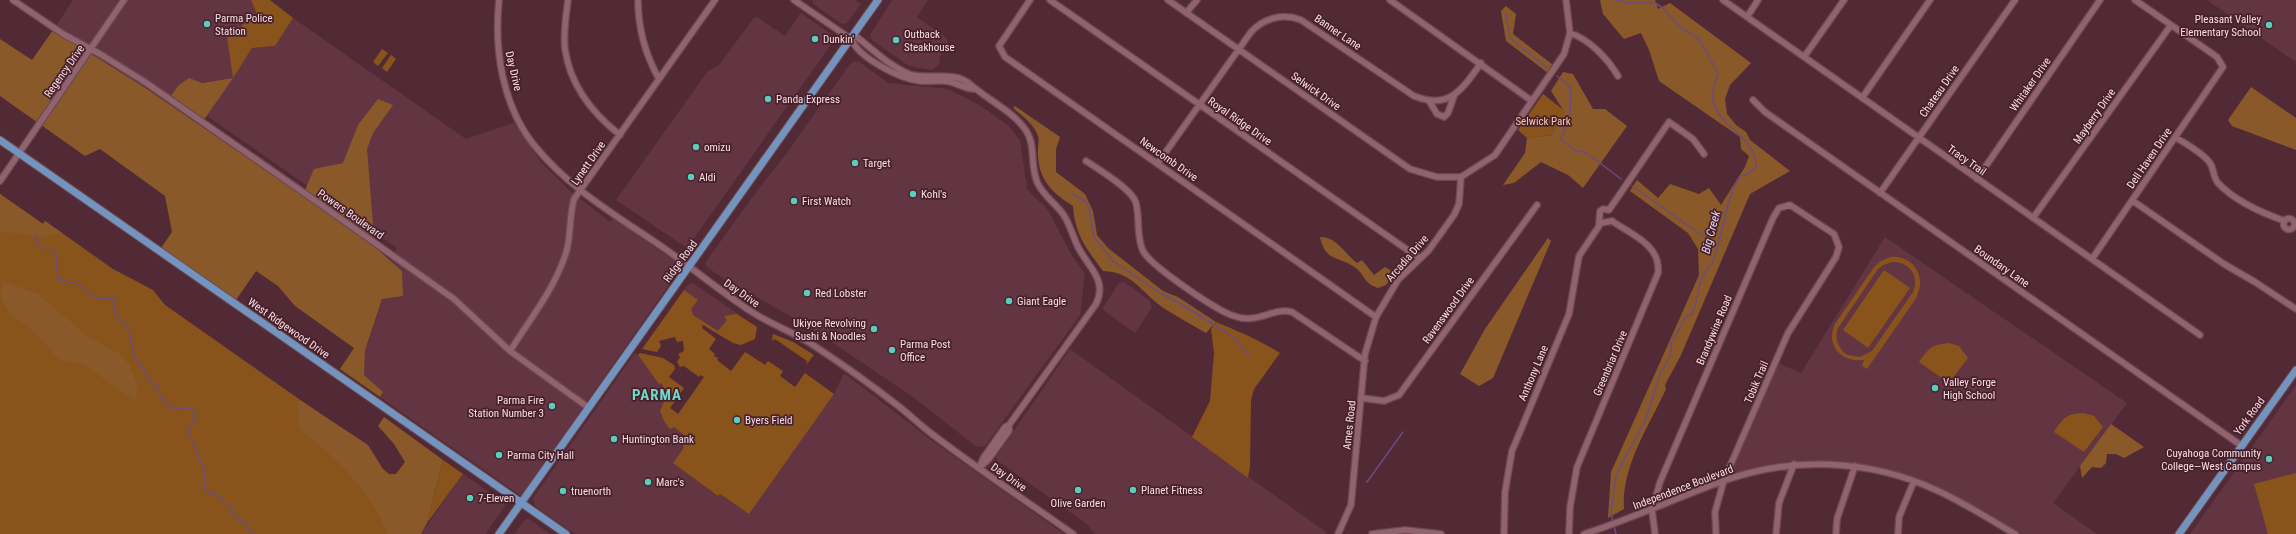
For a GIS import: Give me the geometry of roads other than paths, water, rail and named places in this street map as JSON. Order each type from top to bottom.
[{"type":"main road","name":"Ridge Road","points":[[499,534],[878,0]]},
{"type":"main road","name":"West Ridgewood Drive","points":[[0,140],[566,534]]},
{"type":"main road","name":"York Road","points":[[2179,534],[2296,370]]},
{"type":"street","name":"Powers Boulevard","points":[[13,0],[91,51],[100,54],[145,82],[454,299],[510,351],[589,408]]},
{"type":"street","name":"Regency Drive","points":[[0,181],[91,51],[124,0]]},
{"type":"street","name":"Day Drive","points":[[499,0],[497,18],[498,47],[505,86],[516,115],[533,143],[554,169],[580,191],[755,314],[822,352],[892,401],[931,434],[1073,534]]},
{"type":"street","points":[[568,0],[565,48],[569,68],[586,102],[600,119],[620,135]]},
{"type":"street","points":[[638,0],[638,22],[648,59],[659,79]]},
{"type":"street","name":"Lynett Drive","points":[[510,351],[554,283],[566,251],[570,214],[574,199],[715,0]]},
{"type":"street","points":[[794,0],[851,39],[856,48],[897,74],[919,81],[951,82],[968,90],[974,89]]},
{"type":"street","name":"Newcomb Drive","points":[[1030,0],[999,46],[1005,57],[1376,317]]},
{"type":"street","name":"Royal Ridge Drive","points":[[1050,0],[1419,258]]},
{"type":"street","name":"Selwick Drive","points":[[1168,0],[1410,169],[1437,177],[1461,177]]},
{"type":"street","points":[[1186,13],[1197,0]]},
{"type":"street","points":[[1390,0],[1481,63],[1532,101]]},
{"type":"street","points":[[1461,177],[1494,155],[1564,54],[1570,33],[1566,0]]},
{"type":"street","name":"Tracy Trail","points":[[1723,0],[2200,335]]},
{"type":"street","points":[[1747,17],[1758,0]]},
{"type":"street","points":[[1804,57],[1844,0]]},
{"type":"street","points":[[1862,98],[1930,0]]},
{"type":"street","name":"Chateau Drive","points":[[1880,193],[2015,0]]},
{"type":"street","name":"Whitaker Drive","points":[[1977,179],[2100,0]]},
{"type":"street","points":[[2135,0],[2170,25]]},
{"type":"street","name":"Banner Lane","points":[[1158,163],[1251,32],[1263,22],[1281,16],[1296,18],[1308,23],[1414,96],[1429,101],[1437,114],[1444,117],[1449,112],[1454,96],[1465,86],[1481,63]]},
{"type":"street","name":"Dell Haven Drive","points":[[2092,259],[2223,67],[2217,57],[2170,25]]},
{"type":"street","name":"Mayberry Drive","points":[[2033,218],[2170,25]]},
{"type":"street","points":[[1570,33],[1581,36],[1610,62],[1618,76]]},
{"type":"street","points":[[851,39],[857,37],[910,74],[951,77],[966,81],[974,89],[1015,119],[1028,134],[1032,147],[1034,173],[1037,182],[1045,195],[1063,215],[1081,252],[1097,274],[1100,287],[1096,304],[1009,425],[1004,427],[984,457],[979,468]]},
{"type":"street","points":[[1429,101],[1454,96]]},
{"type":"street","name":"Boundary Lane","points":[[1753,100],[1765,112],[2242,446]]},
{"type":"street","name":"Anthony Lane","points":[[1504,534],[1505,492],[1512,451],[1569,314],[1579,256],[1599,224],[1600,211],[1603,209],[1609,210],[1669,122],[1693,139],[1704,154]]},
{"type":"street","points":[[2175,137],[2206,159],[2212,167],[2214,177],[2221,185],[2256,210],[2285,221]]},
{"type":"street","points":[[1086,161],[1118,182],[1136,202],[1141,246],[1144,253],[1168,275],[1235,317],[1252,319],[1284,310],[1292,312],[1364,361]]},
{"type":"street","name":"Arcadia Drive","points":[[1376,317],[1398,280],[1419,258],[1429,250],[1454,215],[1459,204],[1461,177]]},
{"type":"street","points":[[2132,201],[2224,264],[2296,309]]},
{"type":"street","name":"Ravenswood Drive","points":[[1362,398],[1384,401],[1399,395],[1537,205]]},
{"type":"street","name":"Brandywine Road","points":[[1655,534],[1652,510],[1673,453],[1773,218],[1779,208],[1790,205],[1803,212],[1834,234],[1840,247]]},
{"type":"street","points":[[1599,224],[1604,221],[1612,221],[1609,210]]},
{"type":"street","name":"Greenbriar Drive","points":[[1570,534],[1570,507],[1577,467],[1658,273],[1659,263],[1653,250],[1612,221]]},
{"type":"street","name":"Tobik Trail","points":[[1716,534],[1715,512],[1724,480],[1788,333],[1836,257],[1840,247]]},
{"type":"street","name":"Ames Road","points":[[1340,533],[1351,505],[1362,398],[1364,361],[1376,317]]},
{"type":"street","name":"Independence Boulevard","points":[[1584,534],[1616,524],[1724,480],[1794,464],[1820,463],[1855,466],[1883,471],[1914,481],[1936,490],[2015,534]]},
{"type":"street","points":[[1776,534],[1779,503],[1794,464]]},
{"type":"street","points":[[1836,534],[1837,519],[1855,466]]},
{"type":"street","points":[[1898,534],[1899,517],[1914,481]]},
{"type":"street","points":[[1372,534],[1405,530],[1441,534]]},
{"type":"waterway","name":"Big Creek","points":[[1615,0],[1628,3],[1655,3],[1663,8],[1682,29],[1697,37],[1718,73],[1713,93],[1713,100],[1716,110],[1750,147],[1755,156],[1756,167],[1746,175],[1740,176],[1735,186],[1727,207],[1717,250],[1712,263],[1701,279],[1693,311],[1691,315],[1687,315],[1671,343],[1671,354],[1660,374],[1645,421],[1616,475],[1611,513],[1616,534]]},
{"type":"waterway","points":[[1506,14],[1510,38],[1547,68]]},
{"type":"waterway","points":[[1557,76],[1571,87],[1570,113],[1561,139],[1574,150],[1587,153],[1621,179]]},
{"type":"waterway","points":[[1632,186],[1717,246]]},
{"type":"waterway","points":[[1071,193],[1085,201],[1089,208],[1094,237],[1113,261],[1160,293],[1183,305],[1233,337],[1250,356]]},
{"type":"waterway","points":[[37,234],[35,239],[42,249],[52,250],[57,256],[56,265],[59,280],[80,284],[88,293],[101,299],[115,298],[114,311],[129,330],[134,355],[152,383],[157,385],[157,389],[161,397],[164,401],[176,409],[190,407],[194,411],[195,419],[188,431],[205,472],[205,491],[217,495],[228,506],[232,505],[232,512],[237,518],[247,524],[247,528],[254,534]]},
{"type":"waterway","points":[[1367,482],[1403,432]]},
{"type":"place","name":"Parma Police Station","points":[[207,24]]},
{"type":"place","name":"Pleasant Valley Elementary School","points":[[2269,25]]},
{"type":"place","name":"Dunkin'","points":[[815,39]]},
{"type":"place","name":"Outback Steakhouse","points":[[896,40]]},
{"type":"place","name":"Panda Express","points":[[768,99]]},
{"type":"place","name":"omizu","points":[[696,147]]},
{"type":"place","name":"Target","points":[[855,163]]},
{"type":"place","name":"Aldi","points":[[691,177]]},
{"type":"place","name":"Kohl's","points":[[913,194]]},
{"type":"place","name":"First Watch","points":[[794,201]]},
{"type":"place","name":"Red Lobster","points":[[807,293]]},
{"type":"place","name":"Giant Eagle","points":[[1009,301]]},
{"type":"place","name":"Ukiyoe Revolving Sushi & Noodles","points":[[874,329]]},
{"type":"place","name":"Parma Post Office","points":[[892,350]]},
{"type":"place","name":"Valley Forge High School","points":[[1935,388]]},
{"type":"place","name":"Parma Fire Station Number 3","points":[[552,406]]},
{"type":"place","name":"Byers Field","points":[[737,420]]},
{"type":"place","name":"Huntington Bank","points":[[614,439]]},
{"type":"place","name":"Parma City Hall","points":[[499,455]]},
{"type":"place","name":"Cuyahoga Community College—West Campus","points":[[2269,459]]},
{"type":"place","name":"Marc's","points":[[648,482]]},
{"type":"place","name":"Olive Garden","points":[[1078,490]]},
{"type":"place","name":"Planet Fitness","points":[[1133,490]]},
{"type":"place","name":"truenorth","points":[[563,491]]},
{"type":"place","name":"7-Eleven","points":[[470,498]]},
{"type":"district","name":"PARMA","points":[[657,395]]},
{"type":"park label","name":"Selwick Park","points":[[1543,121]]}]
